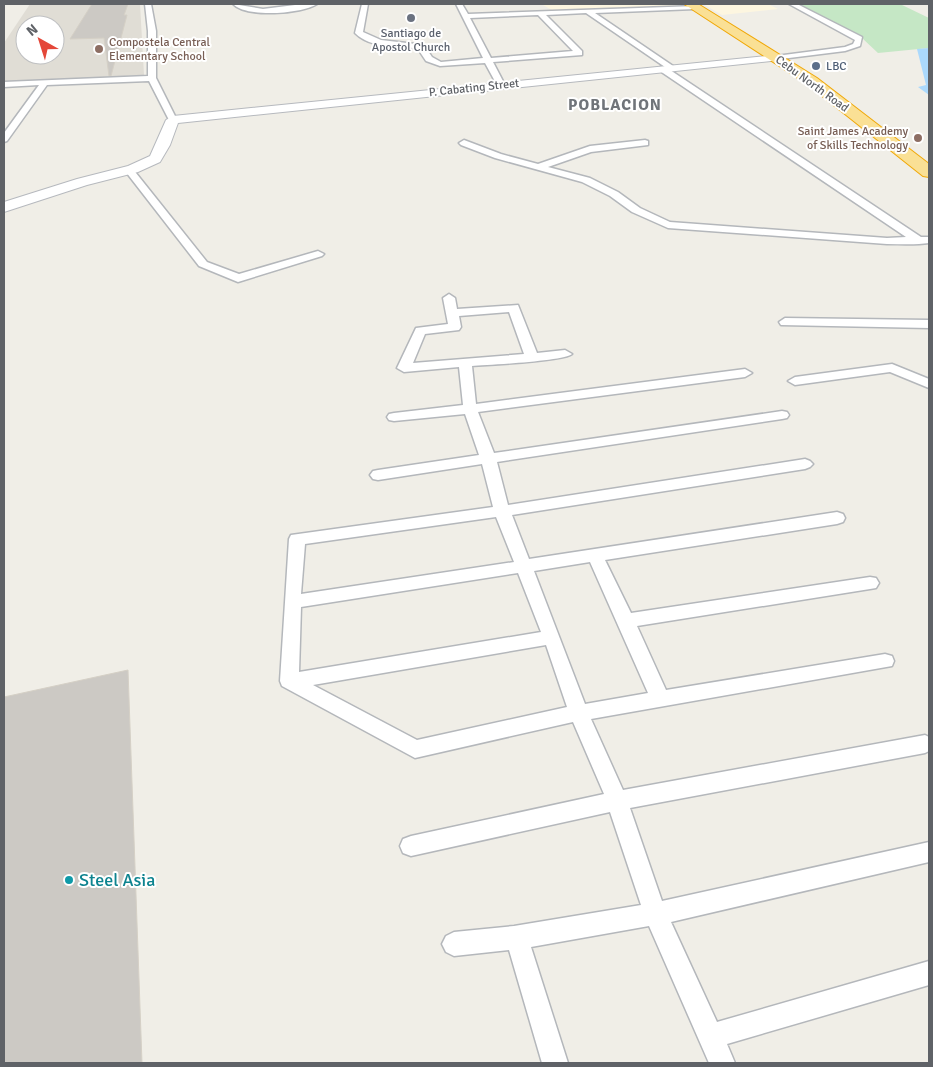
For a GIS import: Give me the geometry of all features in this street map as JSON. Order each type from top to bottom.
[{"type":"highway","name":"Cebu North Road","points":[[693,5],[812,81],[929,172]]},
{"type":"street","points":[[4,207],[129,170],[155,159],[173,120],[159,87],[152,78],[152,32],[148,4]]},
{"type":"street","points":[[236,4],[248,9],[265,11],[314,4]]},
{"type":"street","points":[[365,4],[361,17],[360,33],[364,37],[375,41],[421,47],[429,59],[440,64],[579,54],[540,13]]},
{"type":"street","points":[[459,4],[467,16],[501,85]]},
{"type":"street","points":[[509,4],[524,13]]},
{"type":"street","points":[[538,4],[552,12]]},
{"type":"street","points":[[776,58],[845,49],[856,46],[859,39],[792,4]]},
{"type":"street","points":[[467,16],[693,5]]},
{"type":"street","points":[[587,11],[667,69],[926,243]]},
{"type":"street","name":"P. Cabating Street","points":[[173,120],[776,58]]},
{"type":"street","points":[[4,84],[152,78]]},
{"type":"street","points":[[4,140],[45,82]]},
{"type":"street","points":[[464,142],[489,153],[586,180],[614,194],[636,210],[668,225],[789,235],[926,243]]},
{"type":"street","points":[[538,167],[590,149],[646,143]]},
{"type":"street","points":[[129,170],[203,264],[238,278],[318,254]]},
{"type":"street","points":[[449,298],[455,327],[420,331],[404,368],[565,354]]},
{"type":"street","points":[[452,313],[514,308],[532,358]]},
{"type":"street","points":[[786,322],[929,324]]},
{"type":"street","points":[[465,364],[470,409],[488,458],[502,511],[552,637],[579,713],[617,802],[655,913],[722,1063]]},
{"type":"street","points":[[795,381],[892,368],[929,384]]},
{"type":"street","points":[[394,417],[746,373]]},
{"type":"street","points":[[378,475],[782,415]]},
{"type":"street","points":[[289,681],[297,539],[502,511],[805,464]]},
{"type":"street","points":[[292,602],[837,518]]},
{"type":"street","points":[[595,556],[626,621],[660,700]]},
{"type":"street","points":[[626,621],[870,583]]},
{"type":"street","points":[[289,681],[552,637]]},
{"type":"street","points":[[289,681],[415,749],[579,713],[885,661]]},
{"type":"street","points":[[411,846],[617,802],[925,744]]},
{"type":"street","points":[[454,944],[517,938],[655,913],[929,852]]},
{"type":"street","points":[[517,938],[555,1063]]},
{"type":"street","points":[[711,1036],[929,973]]},
{"type":"shaded area","name":"Compostela Central Elementary School","points":[[30,4],[140,4],[144,75],[4,82],[4,43],[15,26],[15,65],[65,65],[65,15],[23,15]]},
{"type":"shaded area","points":[[541,4],[673,4],[678,6],[554,11]]},
{"type":"shaded area","points":[[703,4],[768,4],[778,9],[722,15]]},
{"type":"green space","points":[[796,4],[900,4],[929,18],[929,48],[878,53],[862,38]]},
{"type":"water","points":[[929,48],[929,95],[918,87],[926,85],[917,49]]},
{"type":"building","points":[[92,4],[128,4],[124,15],[127,15],[111,76],[109,76],[104,38],[70,39]]},
{"type":"building","name":"Steel Asia","points":[[128,670],[142,1063],[4,1063],[4,697]]},
{"type":"place","name":"Santiago de Apostol Church","points":[[411,18]]},
{"type":"place","name":"Compostela Central Elementary School","points":[[99,49]]},
{"type":"place","name":"LBC","points":[[816,66]]},
{"type":"place","name":"Saint James Academy of Skills Technology","points":[[918,138]]},
{"type":"place","name":"Steel Asia","points":[[69,880]]},
{"type":"district","name":"POBLACION","points":[[615,105]]}]
